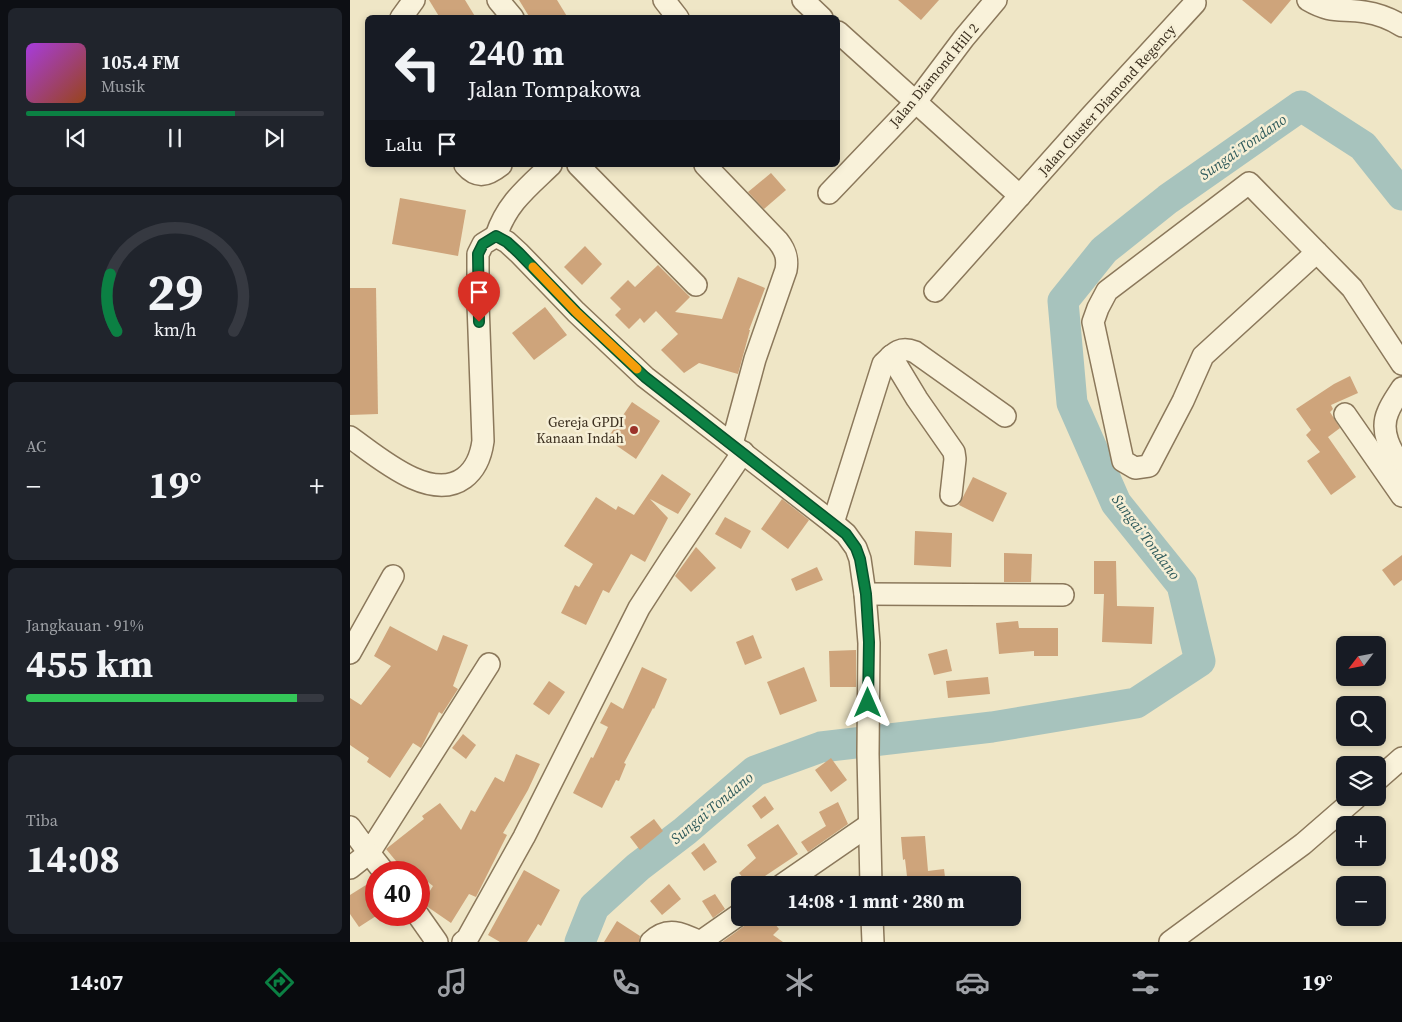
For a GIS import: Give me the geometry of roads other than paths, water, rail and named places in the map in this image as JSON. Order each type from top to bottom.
[{"type":"street","points":[[403,15],[414,0]]},
{"type":"street","points":[[498,0],[510,15]]},
{"type":"street","points":[[664,0],[676,15]]},
{"type":"street","points":[[803,0],[819,15]]},
{"type":"street","name":"Jalan Diamond Hill 2","points":[[829,193],[915,103],[996,0]]},
{"type":"street","points":[[1308,0],[1321,7],[1333,10],[1365,12],[1402,26]]},
{"type":"street","name":"Jalan Cluster Diamond Regency","points":[[934,291],[1195,3]]},
{"type":"street","points":[[840,34],[1020,196]]},
{"type":"street","points":[[467,167],[477,175],[483,175],[498,167]]},
{"type":"street","points":[[350,438],[401,473],[421,481],[450,484],[463,478],[473,468],[480,456],[483,441],[478,254],[483,244],[496,236],[504,216],[518,196],[550,167]]},
{"type":"street","points":[[580,167],[696,285]]},
{"type":"street","points":[[463,942],[476,923],[524,837],[639,608],[738,448],[755,359],[788,260],[778,241],[707,167]]},
{"type":"street","points":[[1317,252],[1203,356],[1183,401],[1149,466],[1134,468],[1123,461],[1093,322],[1098,308],[1107,291],[1248,183],[1317,252],[1352,288],[1402,364]]},
{"type":"street","points":[[496,236],[507,242],[519,253],[576,312],[645,377],[833,523],[846,534],[856,548],[860,559],[866,594],[869,642],[868,754],[871,876]]},
{"type":"street","points":[[833,523],[883,364],[900,350],[908,349],[915,352],[1005,416]]},
{"type":"street","points":[[891,356],[917,399],[954,452],[951,495]]},
{"type":"street","points":[[1402,388],[1386,414],[1385,428],[1388,443],[1402,468]]},
{"type":"street","points":[[1345,414],[1402,496]]},
{"type":"street","points":[[350,653],[393,576]]},
{"type":"street","points":[[866,594],[1063,595]]},
{"type":"street","points":[[350,868],[368,854],[489,664]]},
{"type":"street","points":[[1386,772],[1402,758]]},
{"type":"street","points":[[1170,942],[1303,844],[1347,806]]},
{"type":"street","points":[[795,876],[869,825]]},
{"type":"street","points":[[350,827],[374,861]]},
{"type":"street","points":[[651,942],[658,935],[674,933],[683,934],[700,942],[731,920]]},
{"type":"street","points":[[426,926],[437,942]]},
{"type":"street","points":[[872,926],[873,942]]},
{"type":"waterway","name":"Sungai Tondano","points":[[580,942],[594,907],[638,867],[685,831],[755,771],[821,747],[992,727],[1136,703],[1200,661],[1182,585],[1116,503],[1072,403],[1063,301],[1104,250],[1168,199],[1301,106],[1363,146],[1402,195]]},
{"type":"place","name":"Gereja GPDI Kanaan Indah","points":[[634,430]]}]
